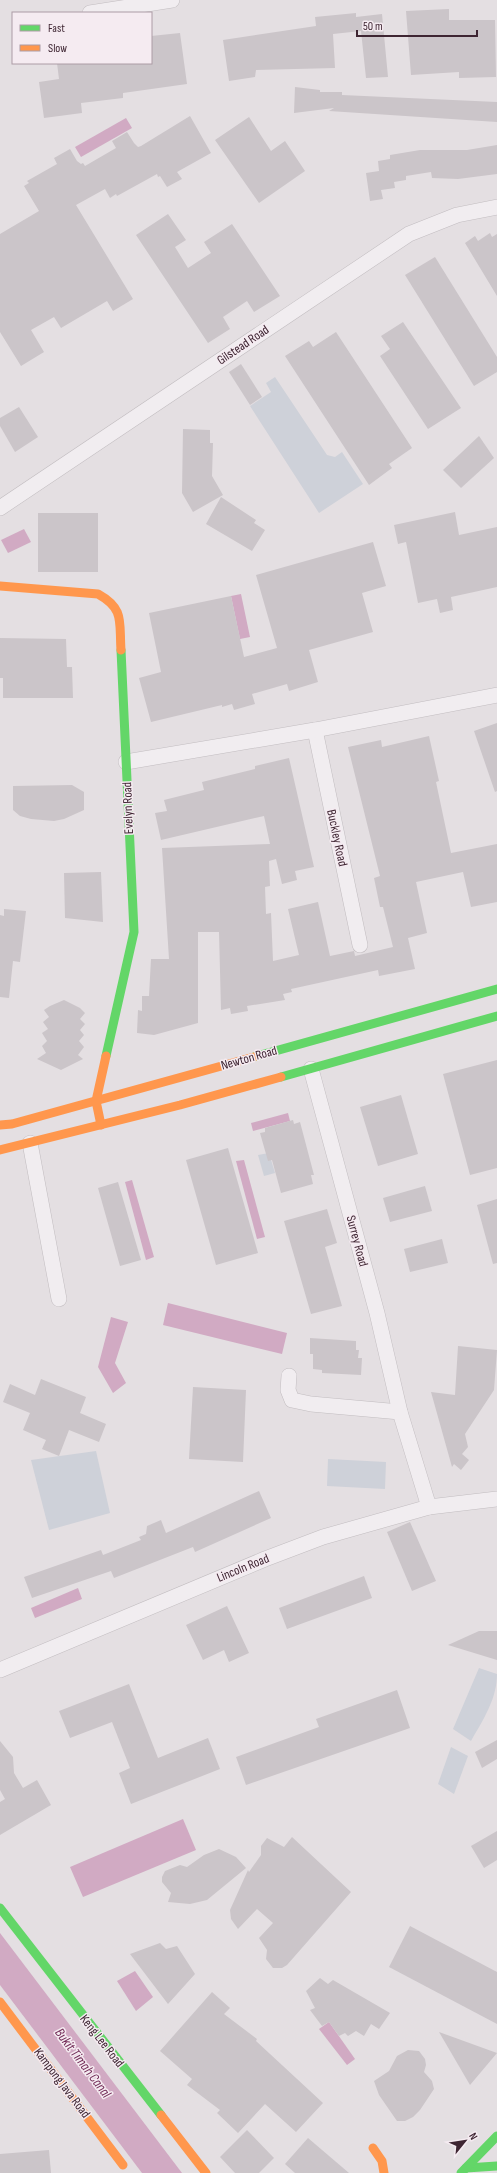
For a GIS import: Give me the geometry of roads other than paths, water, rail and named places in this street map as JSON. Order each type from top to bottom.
[{"type":"street","points":[[96,12],[172,0]]},
{"type":"street","name":"Gilstead Road","points":[[0,508],[409,234],[457,215],[497,207]]},
{"type":"street","name":"Evelyn Road","points":[[0,586],[98,594],[111,601],[119,613],[134,932],[96,1101],[101,1125]]},
{"type":"street","points":[[126,762],[315,730],[497,695]]},
{"type":"street","name":"Buckley Road","points":[[315,730],[360,945]]},
{"type":"street","name":"Newton Road","points":[[0,1124],[12,1124],[497,989]]},
{"type":"street","name":"Newton Road","points":[[0,1150],[180,1105],[311,1070],[497,1016]]},
{"type":"street","name":"Surrey Road","points":[[311,1070],[376,1313],[400,1412],[429,1508]]},
{"type":"street","points":[[174,1079],[167,1086],[166,1096],[180,1105]]},
{"type":"street","points":[[30,1143],[59,1298]]},
{"type":"street","points":[[289,1376],[288,1390],[292,1400],[311,1404],[400,1412]]},
{"type":"street","name":"Lincoln Road","points":[[0,1670],[154,1605],[323,1537],[429,1508],[497,1499]]},
{"type":"street","name":"Keng Lee Road","points":[[0,1908],[206,2173]]},
{"type":"street","name":"Kampong Java Road","points":[[0,2002],[123,2165]]},
{"type":"street","points":[[464,2171],[497,2136]]},
{"type":"street","points":[[373,2148],[382,2161],[384,2173]]},
{"type":"street","points":[[453,2173],[478,2156]]},
{"type":"street","points":[[464,2171],[497,2166]]},
{"type":"water","points":[[126,118],[132,128],[81,157],[75,147]]},
{"type":"water","points":[[24,529],[31,542],[8,553],[1,540]]},
{"type":"water","points":[[241,594],[250,637],[240,639],[231,596]]},
{"type":"water","points":[[288,1113],[290,1121],[253,1131],[251,1123]]},
{"type":"water","points":[[244,1160],[265,1237],[257,1239],[236,1161]]},
{"type":"water","points":[[132,1180],[154,1257],[146,1260],[125,1182]]},
{"type":"water","points":[[168,1303],[287,1333],[282,1354],[163,1325]]},
{"type":"water","points":[[111,1317],[128,1322],[115,1363],[126,1383],[113,1393],[98,1367]]},
{"type":"water","points":[[78,1588],[82,1599],[35,1618],[31,1608]]},
{"type":"water","points":[[183,1819],[196,1850],[83,1897],[70,1867]]},
{"type":"water","name":"Bukit Timah Canal","points":[[0,1933],[182,2173],[142,2173],[0,1985]]},
{"type":"water","points":[[135,1971],[153,1997],[136,2011],[117,1981]]},
{"type":"water","points":[[329,2022],[355,2059],[347,2065],[319,2029]]}]
